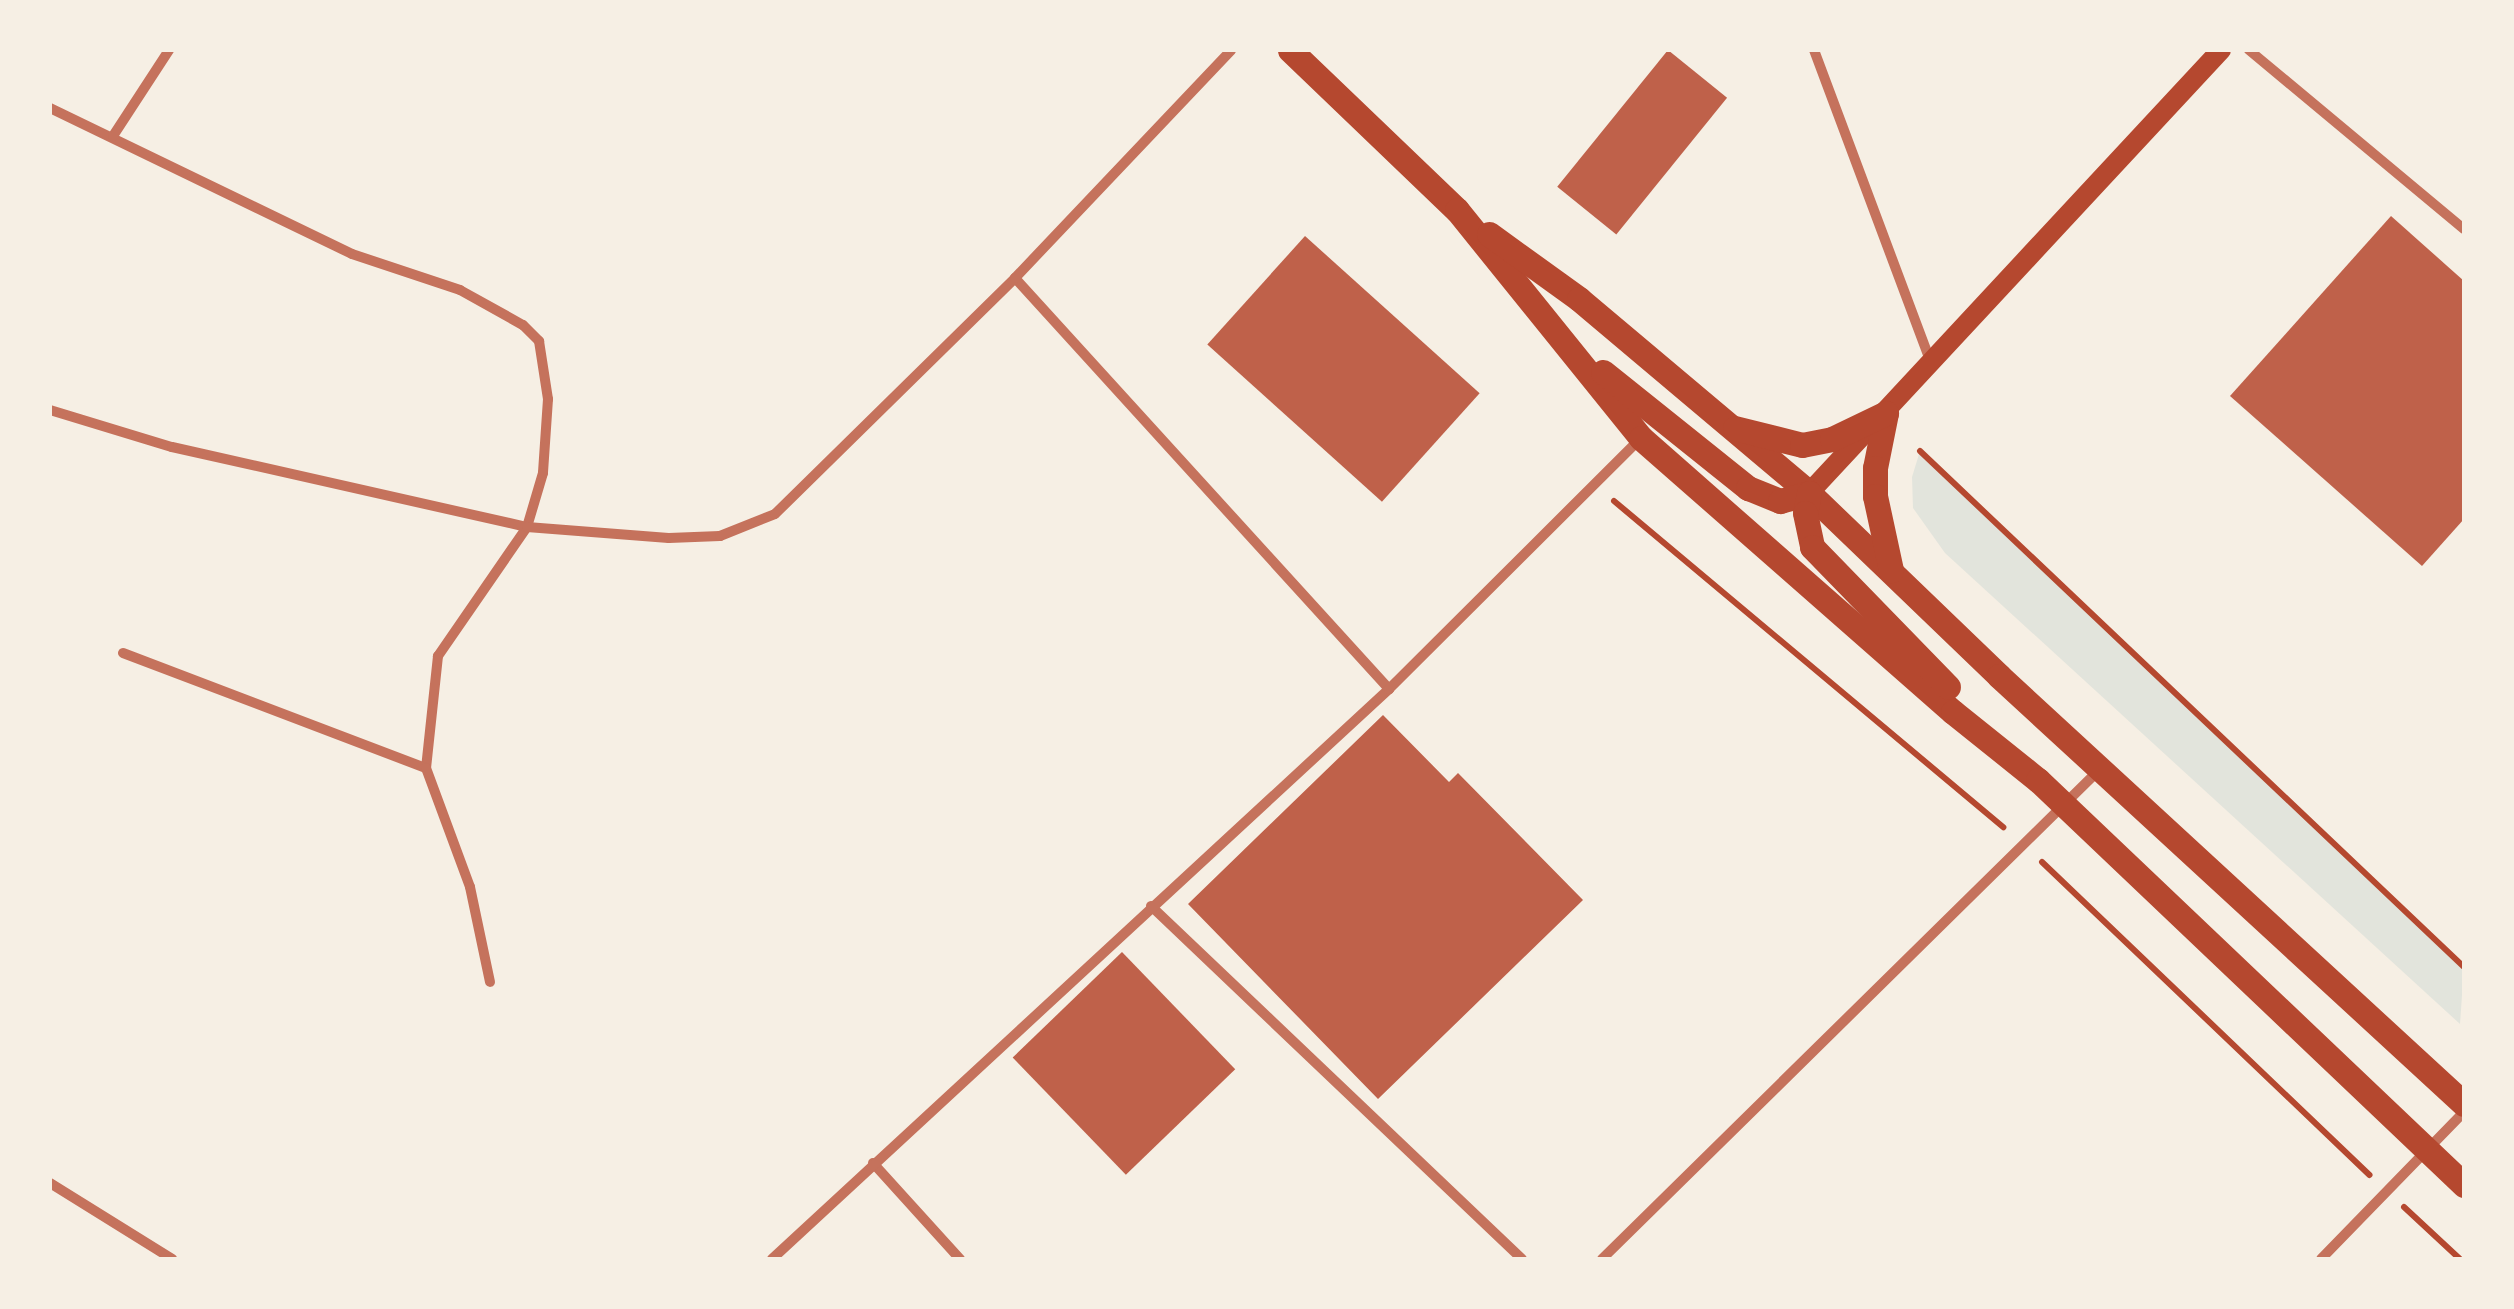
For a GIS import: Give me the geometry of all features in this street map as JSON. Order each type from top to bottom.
[{"type":"main road","points":[[1290,50],[1457,210],[1570,345],[1641,438],[1953,712],[2064,803],[2464,1185]]},
{"type":"main road","points":[[2038,780],[1812,547],[1805,514],[1809,494],[1932,366],[2221,50]]},
{"type":"main road","points":[[1457,210],[1579,299],[1809,494],[2464,1108]]},
{"type":"main road","points":[[1570,345],[1748,488],[1780,501],[1809,494]]},
{"type":"main road","points":[[1726,426],[1802,445],[1832,439],[1886,413]]},
{"type":"main road","points":[[1886,413],[1874,468],[1875,496],[1892,571]]},
{"type":"street","points":[[113,136],[169,50]]},
{"type":"street","points":[[50,410],[172,447],[528,527],[669,538],[720,536],[775,514],[1014,278],[1230,50]]},
{"type":"street","points":[[1814,50],[1932,366]]},
{"type":"street","points":[[2249,50],[2464,229]]},
{"type":"street","points":[[50,108],[352,254],[460,290],[523,325],[540,341],[548,398],[543,473],[528,527],[438,656],[426,768],[470,887],[490,982]]},
{"type":"street","points":[[1014,278],[1390,689]]},
{"type":"street","points":[[772,1259],[1150,906],[1390,689],[1641,438]]},
{"type":"street","points":[[123,653],[426,768]]},
{"type":"street","points":[[1602,1259],[2102,767]]},
{"type":"street","points":[[1150,906],[1522,1259]]},
{"type":"street","points":[[2321,1259],[2464,1108]]},
{"type":"street","points":[[873,1163],[960,1259]]},
{"type":"street","points":[[50,1183],[172,1259]]},
{"type":"path","points":[[1920,451],[2464,967]]},
{"type":"shaded area","points":[[1920,451],[2464,967],[2460,1024],[1945,553],[1913,508],[1912,477]]},
{"type":"building","points":[[1668,50],[1727,98],[1616,235],[1557,187]]},
{"type":"building","points":[[2391,216],[2464,281],[2464,519],[2422,566],[2230,396]]},
{"type":"building","points":[[1305,236],[1480,393],[1382,502],[1207,344]]},
{"type":"building","points":[[1383,715],[1449,782],[1458,773],[1583,900],[1378,1099],[1188,904]]},
{"type":"building","points":[[1122,952],[1235,1069],[1126,1175],[1013,1058]]}]
